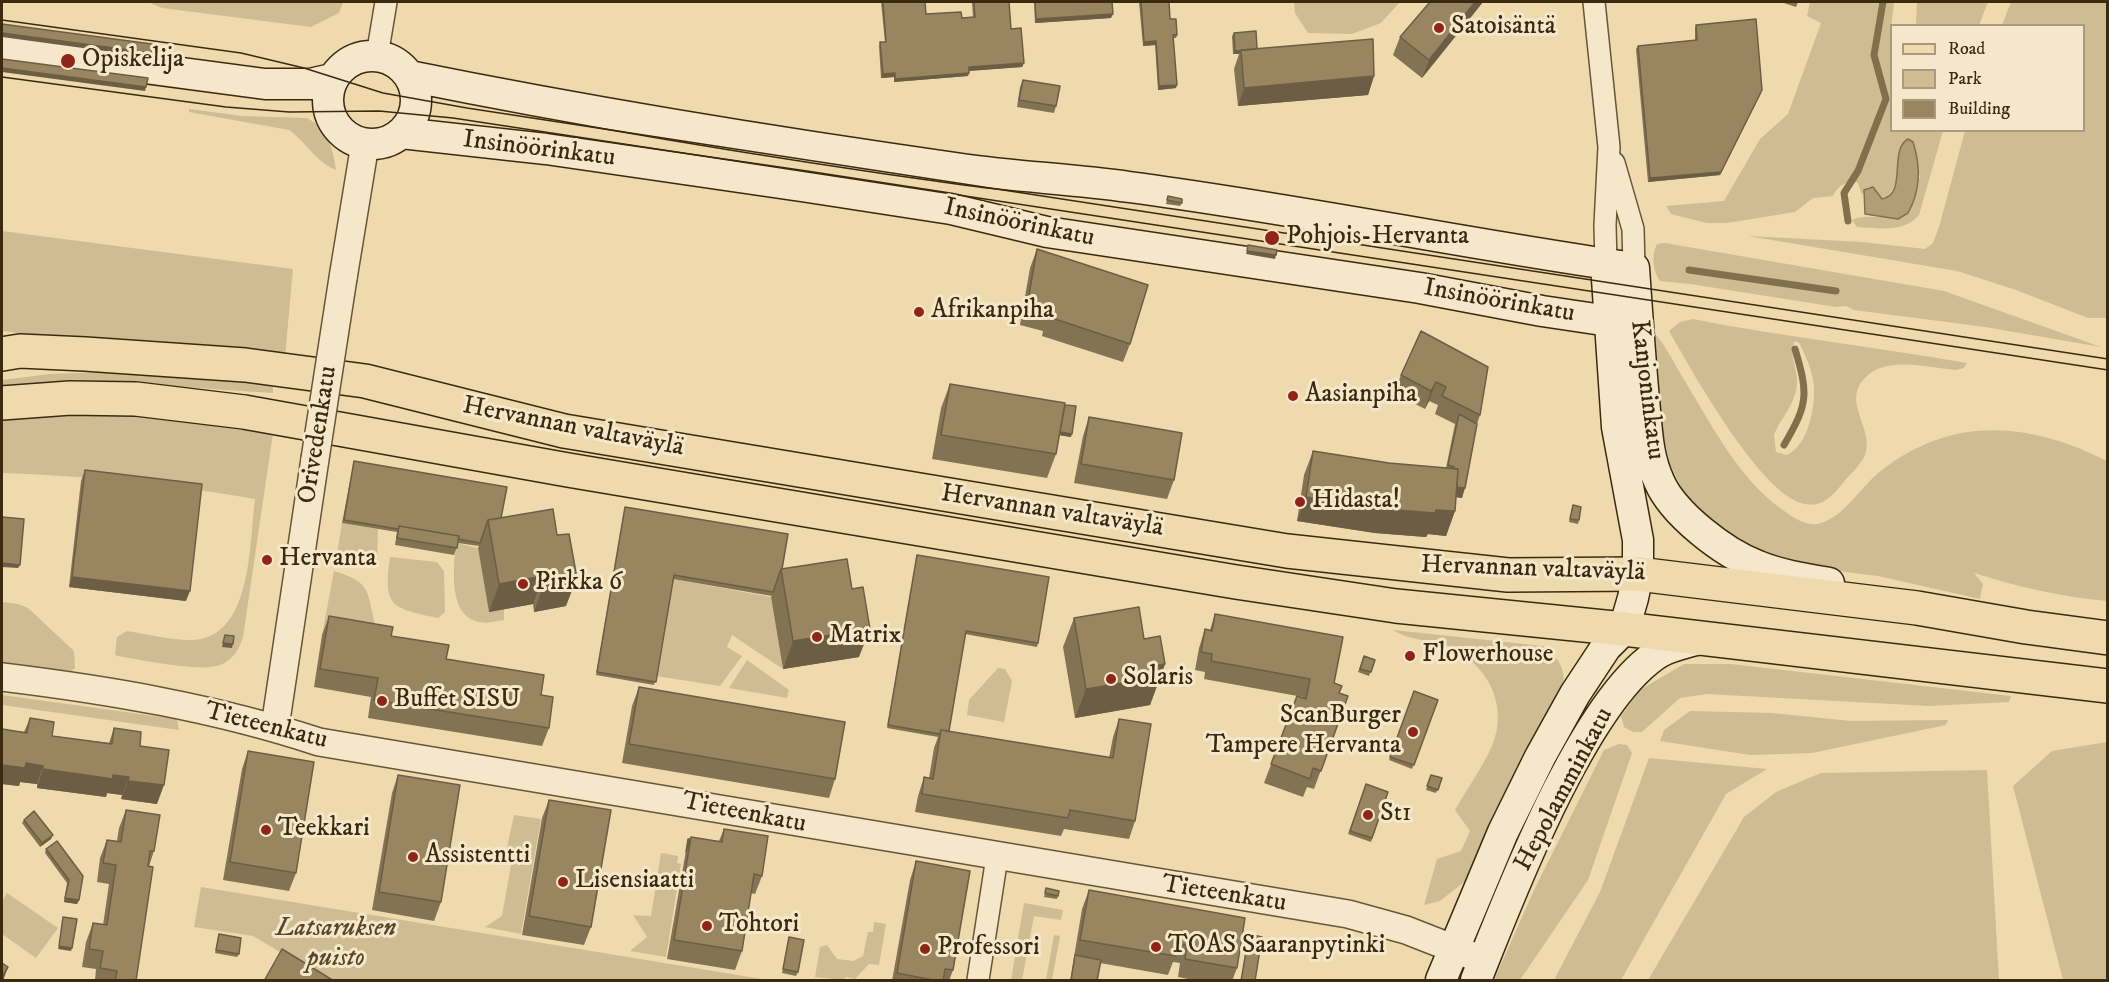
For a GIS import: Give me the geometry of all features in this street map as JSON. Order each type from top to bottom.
[{"type":"main road","points":[[2,49],[266,84],[310,84],[332,80]]},
{"type":"main road","points":[[377,56],[389,59],[409,76],[414,87],[414,112],[401,133],[378,144],[365,144],[341,132],[328,109],[329,89],[332,80],[351,61],[377,56]]},
{"type":"main road","name":"Insinöörinkatu","points":[[409,76],[622,115],[805,145],[965,169],[1129,186],[1424,232],[1620,266]]},
{"type":"main road","points":[[266,84],[328,109]]},
{"type":"main road","name":"Insinöörinkatu","points":[[401,133],[546,149],[951,209],[1058,234],[1420,288],[1623,323]]},
{"type":"main road","name":"Kanjoninkatu","points":[[1620,266],[1623,323],[1617,427],[1638,540],[1638,574],[1624,629]]},
{"type":"main road","name":"Kanjoninkatu","points":[[1623,323],[1648,448],[1659,482],[1672,503],[1698,528],[1756,566],[1794,577],[1869,592],[1917,608]]},
{"type":"main road","points":[[2,337],[85,354]]},
{"type":"main road","name":"Hervannan valtaväylä","points":[[2,354],[20,351],[245,365],[365,381],[564,431],[1287,551],[1508,575],[1638,574],[1917,608],[2106,638]]},
{"type":"main road","name":"Hervannan valtaväylä","points":[[2,403],[70,398],[136,399],[244,412],[568,470],[1248,584],[1396,606],[1624,629],[2108,686]]},
{"type":"main road","name":"Hepolamminkatu","points":[[1441,981],[1503,831],[1540,757],[1581,685],[1606,647],[1624,629]]},
{"type":"main road","name":"Hepolamminkatu","points":[[1480,970],[1532,846],[1590,733],[1611,701],[1636,671],[1660,652],[1699,639]]},
{"type":"street","points":[[377,56],[386,2]]},
{"type":"street","name":"Kanjoninkatu","points":[[1594,2],[1609,147],[1605,225],[1620,266]]},
{"type":"street","name":"Orivedenkatu","points":[[275,727],[365,144]]},
{"type":"street","name":"Kanjoninkatu","points":[[1609,147],[1633,229],[1620,266]]},
{"type":"street","name":"Tieteenkatu","points":[[2,677],[154,699],[275,727],[319,742],[1348,914],[1406,930],[1454,949],[1480,970]]},
{"type":"street","points":[[978,981],[997,857]]},
{"type":"green space","points":[[148,2],[343,2],[339,13],[311,27],[162,8]]},
{"type":"green space","points":[[1294,2],[1400,2],[1381,23],[1352,34],[1308,33],[1295,13]]},
{"type":"green space","points":[[1810,2],[1894,2],[1890,24],[1890,132],[1943,132],[1919,215],[1906,225],[1891,228],[1857,227],[1852,220],[1866,217],[1901,216],[1908,213],[1920,176],[1899,152],[1896,184],[1887,198],[1879,197],[1873,187],[1868,187],[1862,195],[1858,183],[1850,182],[1840,187],[1833,196],[1813,198],[1795,212],[1727,223],[1707,223],[1671,214],[1666,206],[1724,201],[1760,139],[1788,114],[1821,23],[1807,16]]},
{"type":"green space","points":[[1917,2],[1988,2],[1979,24],[1916,24]]},
{"type":"green space","points":[[2011,2],[2107,2],[2107,318],[2088,318],[2016,290],[1957,271],[1748,236],[1862,242],[1925,249],[1933,243],[1939,227],[1965,132],[2085,132],[2085,24],[2002,24]]},
{"type":"green space","points":[[189,109],[242,116],[307,118],[325,133],[336,170],[317,157],[289,130],[189,112]]},
{"type":"green space","points":[[2,231],[293,269],[285,357],[95,342],[2,331]]},
{"type":"green space","points":[[1665,243],[1944,291],[2101,347],[1985,327],[1854,310],[1846,306],[1836,307],[1660,281],[1654,268],[1653,258],[1657,244]]},
{"type":"green space","points":[[1693,319],[1967,363],[1964,368],[1956,370],[1896,365],[1874,371],[1865,378],[1856,396],[1866,435],[1865,455],[1829,498],[1814,505],[1801,503],[1784,494],[1746,453],[1710,400],[1669,331],[1680,322]],"holes":[[[1795,341],[1799,343],[1812,376],[1813,406],[1805,435],[1794,450],[1787,455],[1776,452],[1774,435],[1796,391],[1797,378],[1792,352]]]},
{"type":"green space","points":[[1653,332],[1668,351],[1712,427],[1736,463],[1764,495],[1804,523],[1821,523],[1838,514],[1875,476],[1909,452],[1936,440],[1964,433],[1992,430],[2021,432],[2049,438],[2107,461],[2107,601],[2040,591],[1974,573],[1983,584],[1980,599],[1878,576],[1796,566],[1761,554],[1711,521],[1685,494],[1670,465],[1663,433]]},
{"type":"green space","points":[[102,372],[273,383],[273,393],[103,384],[2,387],[2,380],[50,374]]},
{"type":"green space","points":[[144,411],[273,433],[243,637],[235,654],[220,665],[185,666],[117,656],[115,654],[117,637],[127,631],[190,640],[211,636],[226,624],[237,607],[244,586],[255,499],[129,482],[2,473],[2,415]]},
{"type":"green space","points":[[342,523],[378,529],[377,562],[372,565],[336,560]]},
{"type":"green space","points":[[456,543],[478,548],[489,611],[504,609],[504,620],[480,622],[469,618],[462,611],[455,589]]},
{"type":"green space","points":[[390,557],[437,562],[444,571],[445,612],[438,618],[410,611],[394,602],[388,586]]},
{"type":"green space","points":[[334,571],[347,575],[362,584],[369,597],[376,627],[322,635]]},
{"type":"green space","points":[[673,579],[771,597],[783,669],[732,635],[727,647],[742,656],[720,686],[656,676]]},
{"type":"green space","points":[[2,602],[28,608],[74,651],[75,668],[71,671],[2,664]]},
{"type":"green space","points":[[1393,630],[1543,646],[1558,660],[1564,676],[1563,690],[1464,882],[1440,901],[1424,905],[1437,859],[1461,851],[1470,831],[1455,810],[1492,746],[1497,731],[1498,716],[1492,688],[1475,664],[1443,644],[1407,637]]},
{"type":"green space","points":[[747,660],[789,690],[787,698],[729,688]]},
{"type":"green space","points":[[1684,664],[1731,664],[2011,696],[2009,702],[1929,706],[1707,694],[1680,698],[1642,732],[1633,732],[1624,727],[1621,716],[1640,690]]},
{"type":"green space","points":[[998,668],[1005,669],[1012,681],[1004,722],[967,715],[969,700]]},
{"type":"green space","points":[[2,695],[177,719],[179,730],[2,705]]},
{"type":"green space","points":[[1690,711],[1772,713],[1851,721],[1948,720],[1946,725],[1812,753],[1750,755],[1660,741],[1664,730]]},
{"type":"green space","points":[[2107,742],[2107,980],[2063,980],[2013,786],[2052,751]]},
{"type":"green space","points":[[1619,744],[1627,745],[1632,753],[1588,880],[1520,980],[1494,980],[1535,888],[1604,750]]},
{"type":"green space","points":[[1649,758],[1767,769],[1726,794],[1621,980],[1554,980],[1600,892]]},
{"type":"green space","points":[[1987,770],[1999,980],[1648,980],[1744,817],[1776,792],[1821,773]]},
{"type":"green space","points":[[514,815],[541,819],[521,934],[485,927],[502,916],[513,854],[506,852]]},
{"type":"green space","points":[[661,853],[678,856],[677,863],[681,864],[666,957],[630,951],[647,937],[633,915],[651,916]]},
{"type":"green space","name":"Latsaruksen puisto","points":[[201,887],[768,980],[327,980],[253,936],[194,927]]},
{"type":"green space","points":[[7,893],[58,928],[36,958],[2,934],[2,901]]},
{"type":"green space","points":[[1024,903],[1063,910],[1061,920],[1034,916],[1022,980],[1011,980]]},
{"type":"green space","points":[[874,922],[886,924],[879,965],[869,964],[855,979],[815,977],[820,947],[827,945],[837,959],[853,961],[863,956],[868,932],[873,932]]},
{"type":"green space","points":[[1054,935],[1060,936],[1052,980],[1046,980]]},
{"type":"shaded area","points":[[1908,139],[1913,142],[1916,151],[1918,178],[1915,196],[1908,213],[1898,219],[1865,214],[1864,190],[1873,187],[1882,199],[1890,195],[1896,181],[1899,152]]},
{"type":"building","points":[[883,2],[925,2],[926,14],[961,12],[962,18],[975,17],[974,2],[1009,2],[1011,29],[1021,28],[1024,63],[969,67],[969,73],[895,79],[895,73],[883,74],[880,42],[886,42]]},
{"type":"building","points":[[1035,2],[1112,2],[1113,14],[1036,19]]},
{"type":"building","points":[[1141,2],[1169,2],[1170,19],[1176,19],[1177,35],[1173,35],[1177,85],[1159,86],[1156,41],[1144,42]]},
{"type":"building","name":"Satoisäntä","points":[[1430,2],[1475,2],[1429,60],[1400,37]]},
{"type":"building","points":[[1756,19],[1762,90],[1721,172],[1650,178],[1638,46],[1697,40],[1696,25]]},
{"type":"building","points":[[2,24],[152,44],[151,53],[2,33]]},
{"type":"building","points":[[1256,31],[1257,49],[1235,51],[1234,33]]},
{"type":"building","points":[[1373,39],[1374,76],[1244,88],[1241,50]]},
{"type":"building","points":[[2,59],[148,78],[146,87],[2,68]]},
{"type":"building","points":[[1023,80],[1060,86],[1056,106],[1019,100]]},
{"type":"building","points":[[1168,196],[1182,199],[1182,203],[1167,200]]},
{"type":"building","points":[[1248,245],[1277,250],[1276,255],[1247,251]]},
{"type":"building","points":[[1037,249],[1148,285],[1130,344],[1049,317],[1050,312],[1027,306]]},
{"type":"building","points":[[1421,331],[1488,367],[1480,415],[1442,396],[1446,387],[1436,382],[1431,391],[1401,375]]},
{"type":"building","points":[[950,384],[1065,403],[1056,454],[941,435]]},
{"type":"building","points":[[1065,405],[1076,406],[1072,434],[1060,432]]},
{"type":"building","points":[[1459,414],[1477,424],[1465,488],[1457,487],[1458,469],[1448,465]]},
{"type":"building","points":[[1089,417],[1182,433],[1174,480],[1081,464]]},
{"type":"building","points":[[1313,451],[1389,463],[1458,469],[1455,511],[1436,510],[1435,513],[1384,509],[1306,497]]},
{"type":"building","points":[[354,461],[507,487],[501,518],[488,520],[480,543],[458,539],[459,536],[344,520]]},
{"type":"building","points":[[85,470],[202,484],[190,591],[72,577]]},
{"type":"building","points":[[1573,505],[1581,507],[1579,520],[1570,519]]},
{"type":"building","points":[[625,507],[788,534],[782,569],[773,592],[674,575],[656,682],[597,672]]},
{"type":"building","points":[[553,509],[557,535],[569,534],[577,578],[544,584],[543,576],[499,584],[488,520]]},
{"type":"building","points":[[2,517],[24,519],[20,565],[2,563]]},
{"type":"building","points":[[399,526],[459,536],[457,548],[397,538]]},
{"type":"building","points":[[917,555],[1049,577],[1038,643],[966,631],[949,731],[941,730],[940,734],[888,725]]},
{"type":"building","points":[[847,559],[852,589],[863,587],[870,629],[793,641],[781,569]]},
{"type":"building","points":[[1139,607],[1144,639],[1160,636],[1165,664],[1159,665],[1160,677],[1086,689],[1074,618]]},
{"type":"building","points":[[1215,614],[1343,637],[1334,683],[1342,686],[1339,693],[1348,696],[1321,771],[1313,768],[1310,779],[1271,764],[1297,696],[1306,699],[1310,679],[1211,661],[1212,654],[1201,652],[1205,629],[1212,631]]},
{"type":"building","points":[[329,616],[393,627],[391,636],[449,645],[446,659],[544,675],[541,695],[553,697],[549,728],[374,700],[378,678],[320,669]]},
{"type":"building","points":[[225,635],[234,636],[233,644],[223,643]]},
{"type":"building","points":[[1364,656],[1375,660],[1371,672],[1360,669]]},
{"type":"building","points":[[639,687],[845,722],[835,779],[629,744]]},
{"type":"building","name":"ScanBurger Tampere Hervanta","points":[[1414,691],[1438,700],[1414,765],[1390,757]]},
{"type":"building","points":[[30,718],[54,722],[52,736],[112,744],[114,728],[141,732],[140,746],[169,750],[164,785],[128,781],[129,777],[113,775],[113,779],[43,769],[43,766],[26,763],[25,768],[2,765],[2,729],[27,733]]},
{"type":"building","points":[[1119,719],[1151,724],[1135,821],[1070,810],[1068,818],[922,794],[924,777],[933,779],[941,730],[1113,758]]},
{"type":"building","name":"Teekkari","points":[[248,751],[314,762],[296,873],[230,862]]},
{"type":"building","name":"Assistentti","points":[[398,775],[460,785],[441,902],[379,892]]},
{"type":"building","points":[[1431,775],[1442,778],[1438,790],[1427,786]]},
{"type":"building","name":"St1","points":[[1366,784],[1388,792],[1372,838],[1350,831]]},
{"type":"building","name":"Lisensiaatti","points":[[549,800],[611,810],[591,927],[529,916]]},
{"type":"building","points":[[126,810],[160,815],[154,851],[150,851],[148,866],[153,867],[136,981],[115,981],[117,971],[100,968],[103,951],[89,949],[93,923],[107,925],[116,865],[103,863],[107,840],[121,842]]},
{"type":"building","points":[[34,811],[53,835],[42,843],[24,820]]},
{"type":"building","name":"Tohtori","points":[[724,829],[768,836],[762,876],[754,874],[742,951],[674,940],[691,837],[722,842]]},
{"type":"building","points":[[57,841],[83,876],[79,900],[65,898],[69,880],[46,849]]},
{"type":"building","name":"Professori","points":[[916,861],[970,871],[953,970],[945,969],[943,981],[897,973]]},
{"type":"building","points":[[1046,888],[1059,891],[1058,896],[1045,893]]},
{"type":"building","points":[[1089,890],[1245,918],[1237,968],[1185,959],[1187,945],[1177,943],[1175,956],[1080,940]]},
{"type":"building","points":[[63,917],[77,919],[72,948],[59,946]]},
{"type":"building","points":[[219,934],[241,938],[239,954],[216,950]]},
{"type":"building","points":[[1249,934],[1262,937],[1255,981],[1241,981]]},
{"type":"building","points":[[789,937],[804,940],[798,972],[783,969]]},
{"type":"building","points":[[282,949],[334,981],[264,981]]},
{"type":"building","points":[[1075,955],[1101,960],[1097,981],[1071,981]]},
{"type":"building","points":[[2,963],[8,967],[2,977]]},
{"type":"waterway","points":[[1848,221],[1844,193],[1858,171],[1886,99],[1874,55],[1883,2]]},
{"type":"waterway","points":[[1689,270],[1836,291]]},
{"type":"waterway","points":[[1784,445],[1798,418],[1804,398],[1802,377],[1795,349]]},
{"type":"tram line","points":[[2,20],[241,53],[304,68],[383,93],[467,108],[2108,359]]},
{"type":"tram line","points":[[2,77],[226,107],[289,112],[379,111],[453,118],[2108,370]]},
{"type":"place","name":"Satoisäntä","points":[[1439,28]]},
{"type":"place","name":"Opiskelija","points":[[68,61]]},
{"type":"place","name":"Pohjois-Hervanta","points":[[1272,238]]},
{"type":"place","name":"Afrikanpiha","points":[[919,312]]},
{"type":"place","name":"Aasianpiha","points":[[1293,396]]},
{"type":"place","name":"Hidasta!","points":[[1300,502]]},
{"type":"place","name":"Hervanta","points":[[267,560]]},
{"type":"place","name":"Pirkka 6","points":[[523,584]]},
{"type":"place","name":"Matrix","points":[[817,637]]},
{"type":"place","name":"Flowerhouse","points":[[1410,656]]},
{"type":"place","name":"Solaris","points":[[1111,679]]},
{"type":"place","name":"Buffet SISU","points":[[382,701]]},
{"type":"place","name":"ScanBurger Tampere Hervanta","points":[[1413,732]]},
{"type":"place","name":"St1","points":[[1368,815]]},
{"type":"place","name":"Teekkari","points":[[266,830]]},
{"type":"place","name":"Assistentti","points":[[413,857]]},
{"type":"place","name":"Lisensiaatti","points":[[563,882]]},
{"type":"place","name":"Tohtori","points":[[707,926]]},
{"type":"place","name":"TOAS Saaranpytinki","points":[[1156,947]]},
{"type":"place","name":"Professori","points":[[925,949]]}]
